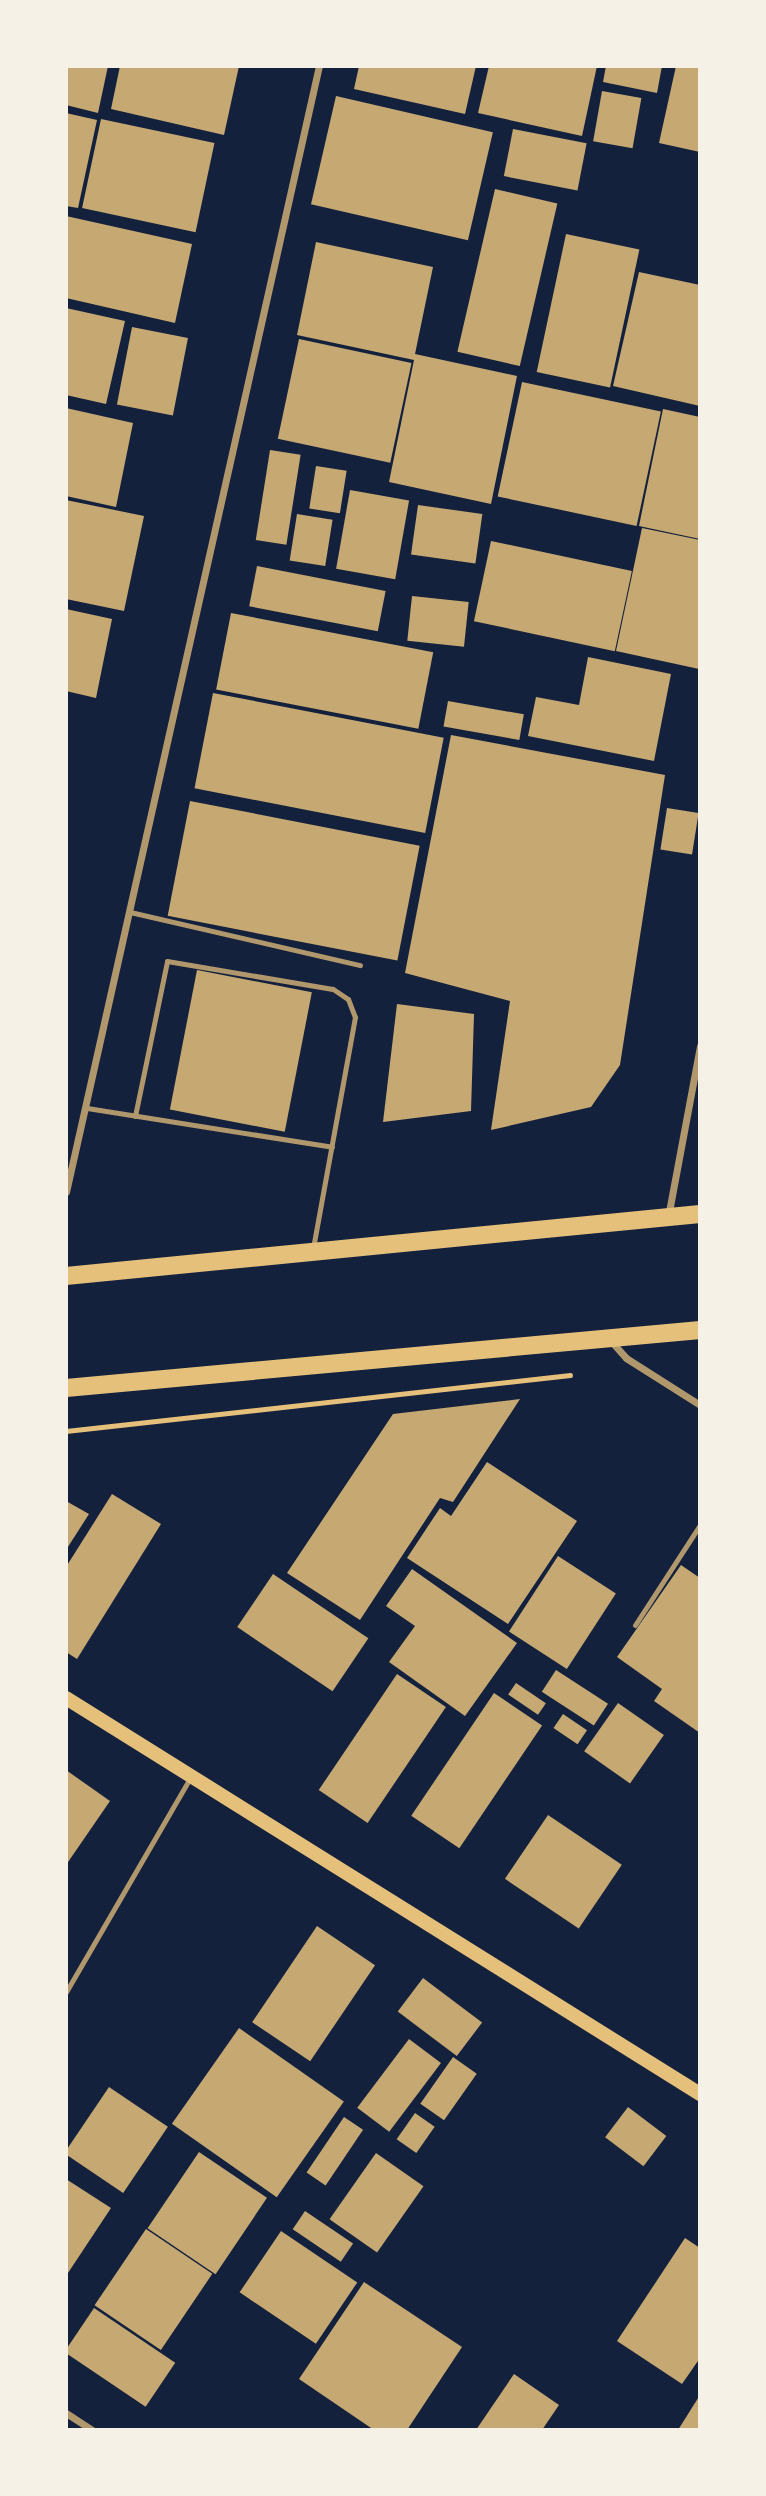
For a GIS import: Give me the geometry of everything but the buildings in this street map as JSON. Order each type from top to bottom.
[{"type":"main road","points":[[66,1276],[699,1214]]},
{"type":"main road","points":[[66,1388],[699,1330]]},
{"type":"main road","points":[[66,1700],[88,1709],[699,2094]]},
{"type":"street","points":[[66,1192],[319,66]]},
{"type":"street","points":[[668,1217],[699,1046]]},
{"type":"street","points":[[609,1338],[625,1358],[699,1405]]},
{"type":"street","points":[[66,2413],[92,2430]]},
{"type":"lane","points":[[130,912],[360,965]]},
{"type":"lane","points":[[135,1116],[162,968],[174,959],[333,989],[348,999],[355,1017],[312,1252]]},
{"type":"lane","points":[[87,1108],[332,1147]]},
{"type":"lane","points":[[635,1625],[699,1525]]},
{"type":"lane","points":[[66,1992],[192,1775]]},
{"type":"path","points":[[66,1431],[572,1375]]}]
